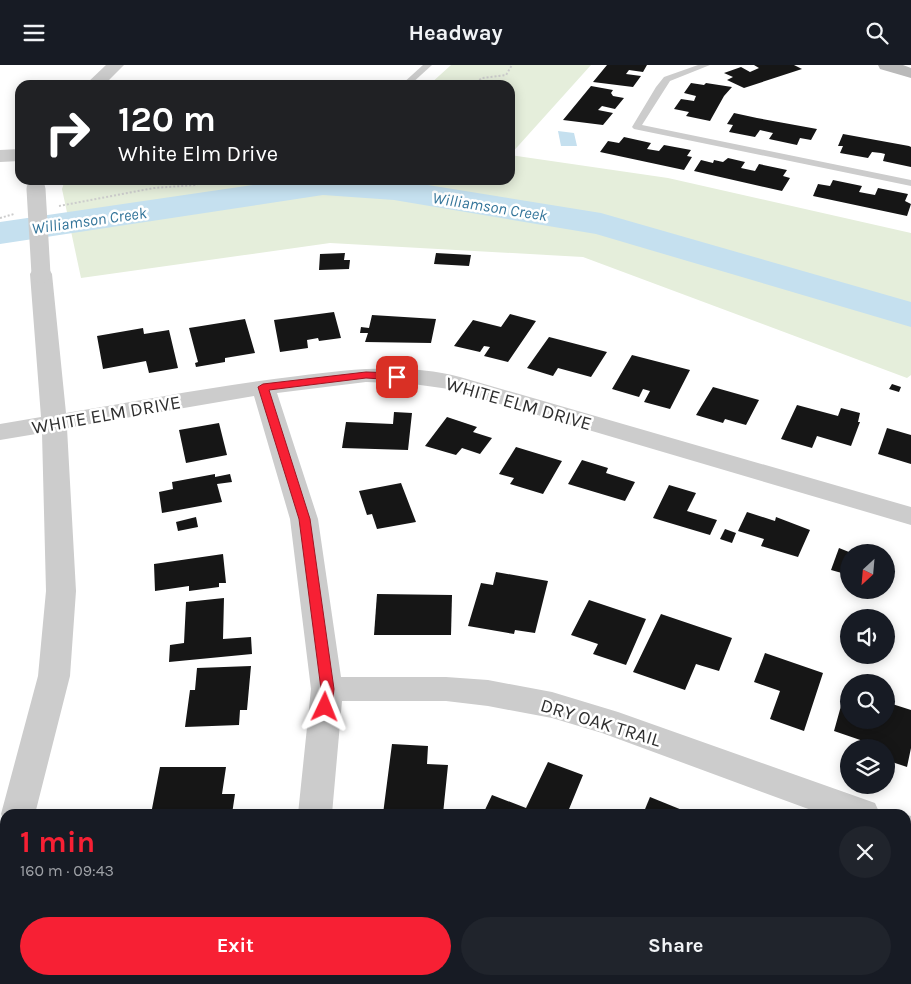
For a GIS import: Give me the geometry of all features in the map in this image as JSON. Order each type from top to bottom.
[{"type":"main road","points":[[886,65],[911,73]]},
{"type":"street","points":[[100,80],[116,65]]},
{"type":"street","points":[[0,156],[15,155]]},
{"type":"street","points":[[19,809],[43,725],[54,676],[61,591],[54,422],[41,274],[37,185]]},
{"type":"street","name":"WHITE ELM DRIVE","points":[[0,432],[263,387],[366,375],[412,377],[451,382],[911,516]]},
{"type":"street","points":[[263,387],[304,519],[327,689],[315,809]]},
{"type":"street","name":"DRY OAK TRAIL","points":[[327,689],[446,689],[488,693],[552,705],[607,721],[849,809]]},
{"type":"lane","points":[[411,80],[428,65]]},
{"type":"lane","points":[[706,65],[667,79],[660,87],[637,127],[911,183]]},
{"type":"path","points":[[479,80],[506,75],[512,65]]},
{"type":"path","points":[[51,207],[154,187],[195,185]]},
{"type":"path","points":[[0,218],[23,212]]},
{"type":"green space","points":[[451,65],[591,65],[515,149],[515,80],[434,80]]},
{"type":"green space","points":[[515,156],[668,178],[911,233],[911,375],[907,378],[583,257],[330,243],[81,278],[62,189],[63,185],[515,185]]},
{"type":"water","points":[[558,131],[574,133],[577,146],[561,146]]},
{"type":"building","points":[[607,65],[647,65],[643,72],[629,70],[626,74],[641,76],[633,87],[593,82]]},
{"type":"building","points":[[754,65],[794,65],[802,69],[744,88],[727,80],[733,77],[724,73],[741,67],[750,72],[759,68]]},
{"type":"building","points":[[691,83],[732,87],[724,96],[710,121],[686,116],[689,112],[674,109],[681,99],[694,101],[696,96],[684,93]]},
{"type":"building","points":[[591,86],[613,90],[611,93],[613,96],[624,98],[615,109],[602,106],[598,110],[613,113],[603,125],[563,120]]},
{"type":"building","points":[[734,113],[817,129],[811,140],[800,138],[797,145],[769,139],[773,133],[760,130],[755,137],[729,132],[733,125],[727,124]]},
{"type":"building","points":[[843,134],[909,146],[911,147],[911,167],[883,161],[885,154],[881,153],[872,152],[868,158],[840,153],[843,146],[838,146]]},
{"type":"building","points":[[624,137],[651,143],[647,149],[659,151],[664,145],[691,150],[687,156],[692,157],[684,170],[600,152],[608,141],[619,143]]},
{"type":"building","points":[[728,158],[745,162],[741,168],[755,171],[759,164],[787,170],[783,176],[790,178],[782,191],[694,171],[701,160],[713,163],[714,160],[723,162]]},
{"type":"building","points":[[833,180],[862,186],[859,192],[875,195],[878,188],[908,194],[905,201],[911,204],[907,216],[813,196],[818,184],[830,186]]},
{"type":"building","points":[[345,253],[344,260],[350,260],[349,269],[319,270],[320,254]]},
{"type":"building","points":[[436,253],[471,255],[469,266],[434,264]]},
{"type":"building","points":[[334,312],[341,338],[319,341],[318,338],[307,340],[308,348],[280,352],[274,320]]},
{"type":"building","points":[[510,314],[536,321],[508,362],[484,356],[490,347],[484,346],[480,352],[454,346],[473,320],[501,327]]},
{"type":"building","points":[[372,315],[436,319],[431,343],[365,342],[368,333],[360,333],[361,327],[369,328]]},
{"type":"building","points":[[245,319],[255,353],[225,358],[225,362],[196,367],[195,363],[198,362],[189,328]]},
{"type":"building","points":[[143,328],[144,334],[169,330],[178,368],[149,373],[146,361],[103,369],[97,336]]},
{"type":"building","points":[[549,337],[607,352],[591,377],[558,368],[553,376],[527,368]]},
{"type":"building","points":[[632,355],[690,370],[670,409],[644,402],[650,391],[643,389],[639,397],[612,389]]},
{"type":"building","points":[[892,384],[901,387],[899,392],[889,389]]},
{"type":"building","points":[[713,387],[759,400],[746,425],[725,419],[723,423],[696,415]]},
{"type":"building","points":[[797,405],[838,416],[841,408],[860,413],[858,422],[860,422],[851,446],[817,436],[812,448],[781,439]]},
{"type":"building","points":[[394,412],[412,413],[408,450],[342,448],[346,422],[393,424]]},
{"type":"building","points":[[447,417],[477,427],[473,432],[492,438],[480,454],[462,448],[456,455],[425,446]]},
{"type":"building","points":[[219,423],[227,455],[186,463],[179,430]]},
{"type":"building","points":[[887,428],[911,435],[911,464],[878,454]]},
{"type":"building","points":[[516,447],[562,461],[543,494],[510,484],[514,478],[499,474]]},
{"type":"building","points":[[582,460],[608,468],[606,473],[635,482],[625,501],[568,484]]},
{"type":"building","points":[[215,474],[215,477],[230,474],[232,482],[217,484],[222,502],[162,513],[159,492],[173,489],[172,482]]},
{"type":"building","points":[[401,483],[416,522],[377,529],[372,514],[367,515],[359,491]]},
{"type":"building","points":[[669,485],[696,493],[687,511],[717,520],[710,535],[653,518]]},
{"type":"building","points":[[747,512],[775,521],[776,517],[810,530],[798,557],[761,546],[764,539],[738,531]]},
{"type":"building","points":[[196,517],[198,527],[178,531],[176,522]]},
{"type":"building","points":[[725,529],[736,533],[732,543],[720,539]]},
{"type":"building","points":[[839,548],[840,572],[831,570]]},
{"type":"building","points":[[223,554],[226,583],[219,583],[219,587],[189,591],[189,586],[155,591],[154,564]]},
{"type":"building","points":[[496,572],[548,581],[535,633],[515,630],[514,634],[468,626],[481,583],[493,585]]},
{"type":"building","points":[[377,594],[452,595],[451,635],[374,635]]},
{"type":"building","points":[[224,598],[223,639],[251,637],[252,654],[169,662],[170,645],[184,643],[186,602]]},
{"type":"building","points":[[589,600],[646,619],[626,665],[593,654],[598,644],[571,635]]},
{"type":"building","points":[[661,614],[732,638],[719,671],[696,664],[685,690],[633,672]]},
{"type":"building","points":[[765,653],[823,673],[804,731],[770,719],[780,691],[754,682]]},
{"type":"building","points":[[251,666],[247,710],[240,710],[239,725],[185,727],[190,690],[195,690],[197,668]]},
{"type":"building","points":[[895,705],[911,710],[911,748],[907,767],[895,763],[895,739],[857,739],[834,731],[840,710],[840,729],[895,729]]},
{"type":"building","points":[[392,744],[428,746],[427,764],[448,765],[444,809],[384,809]]},
{"type":"building","points":[[548,762],[583,775],[569,809],[485,809],[492,795],[526,808]]},
{"type":"building","points":[[160,767],[226,767],[222,794],[235,794],[233,809],[152,809]]},
{"type":"building","points":[[650,797],[680,809],[645,809]]},
{"type":"waterway","name":"Williamson Creek","points":[[0,233],[323,185],[394,190],[601,224],[911,315]]},
{"type":"route","points":[[325,707],[327,689],[304,519],[263,387],[366,375],[397,377]]}]
